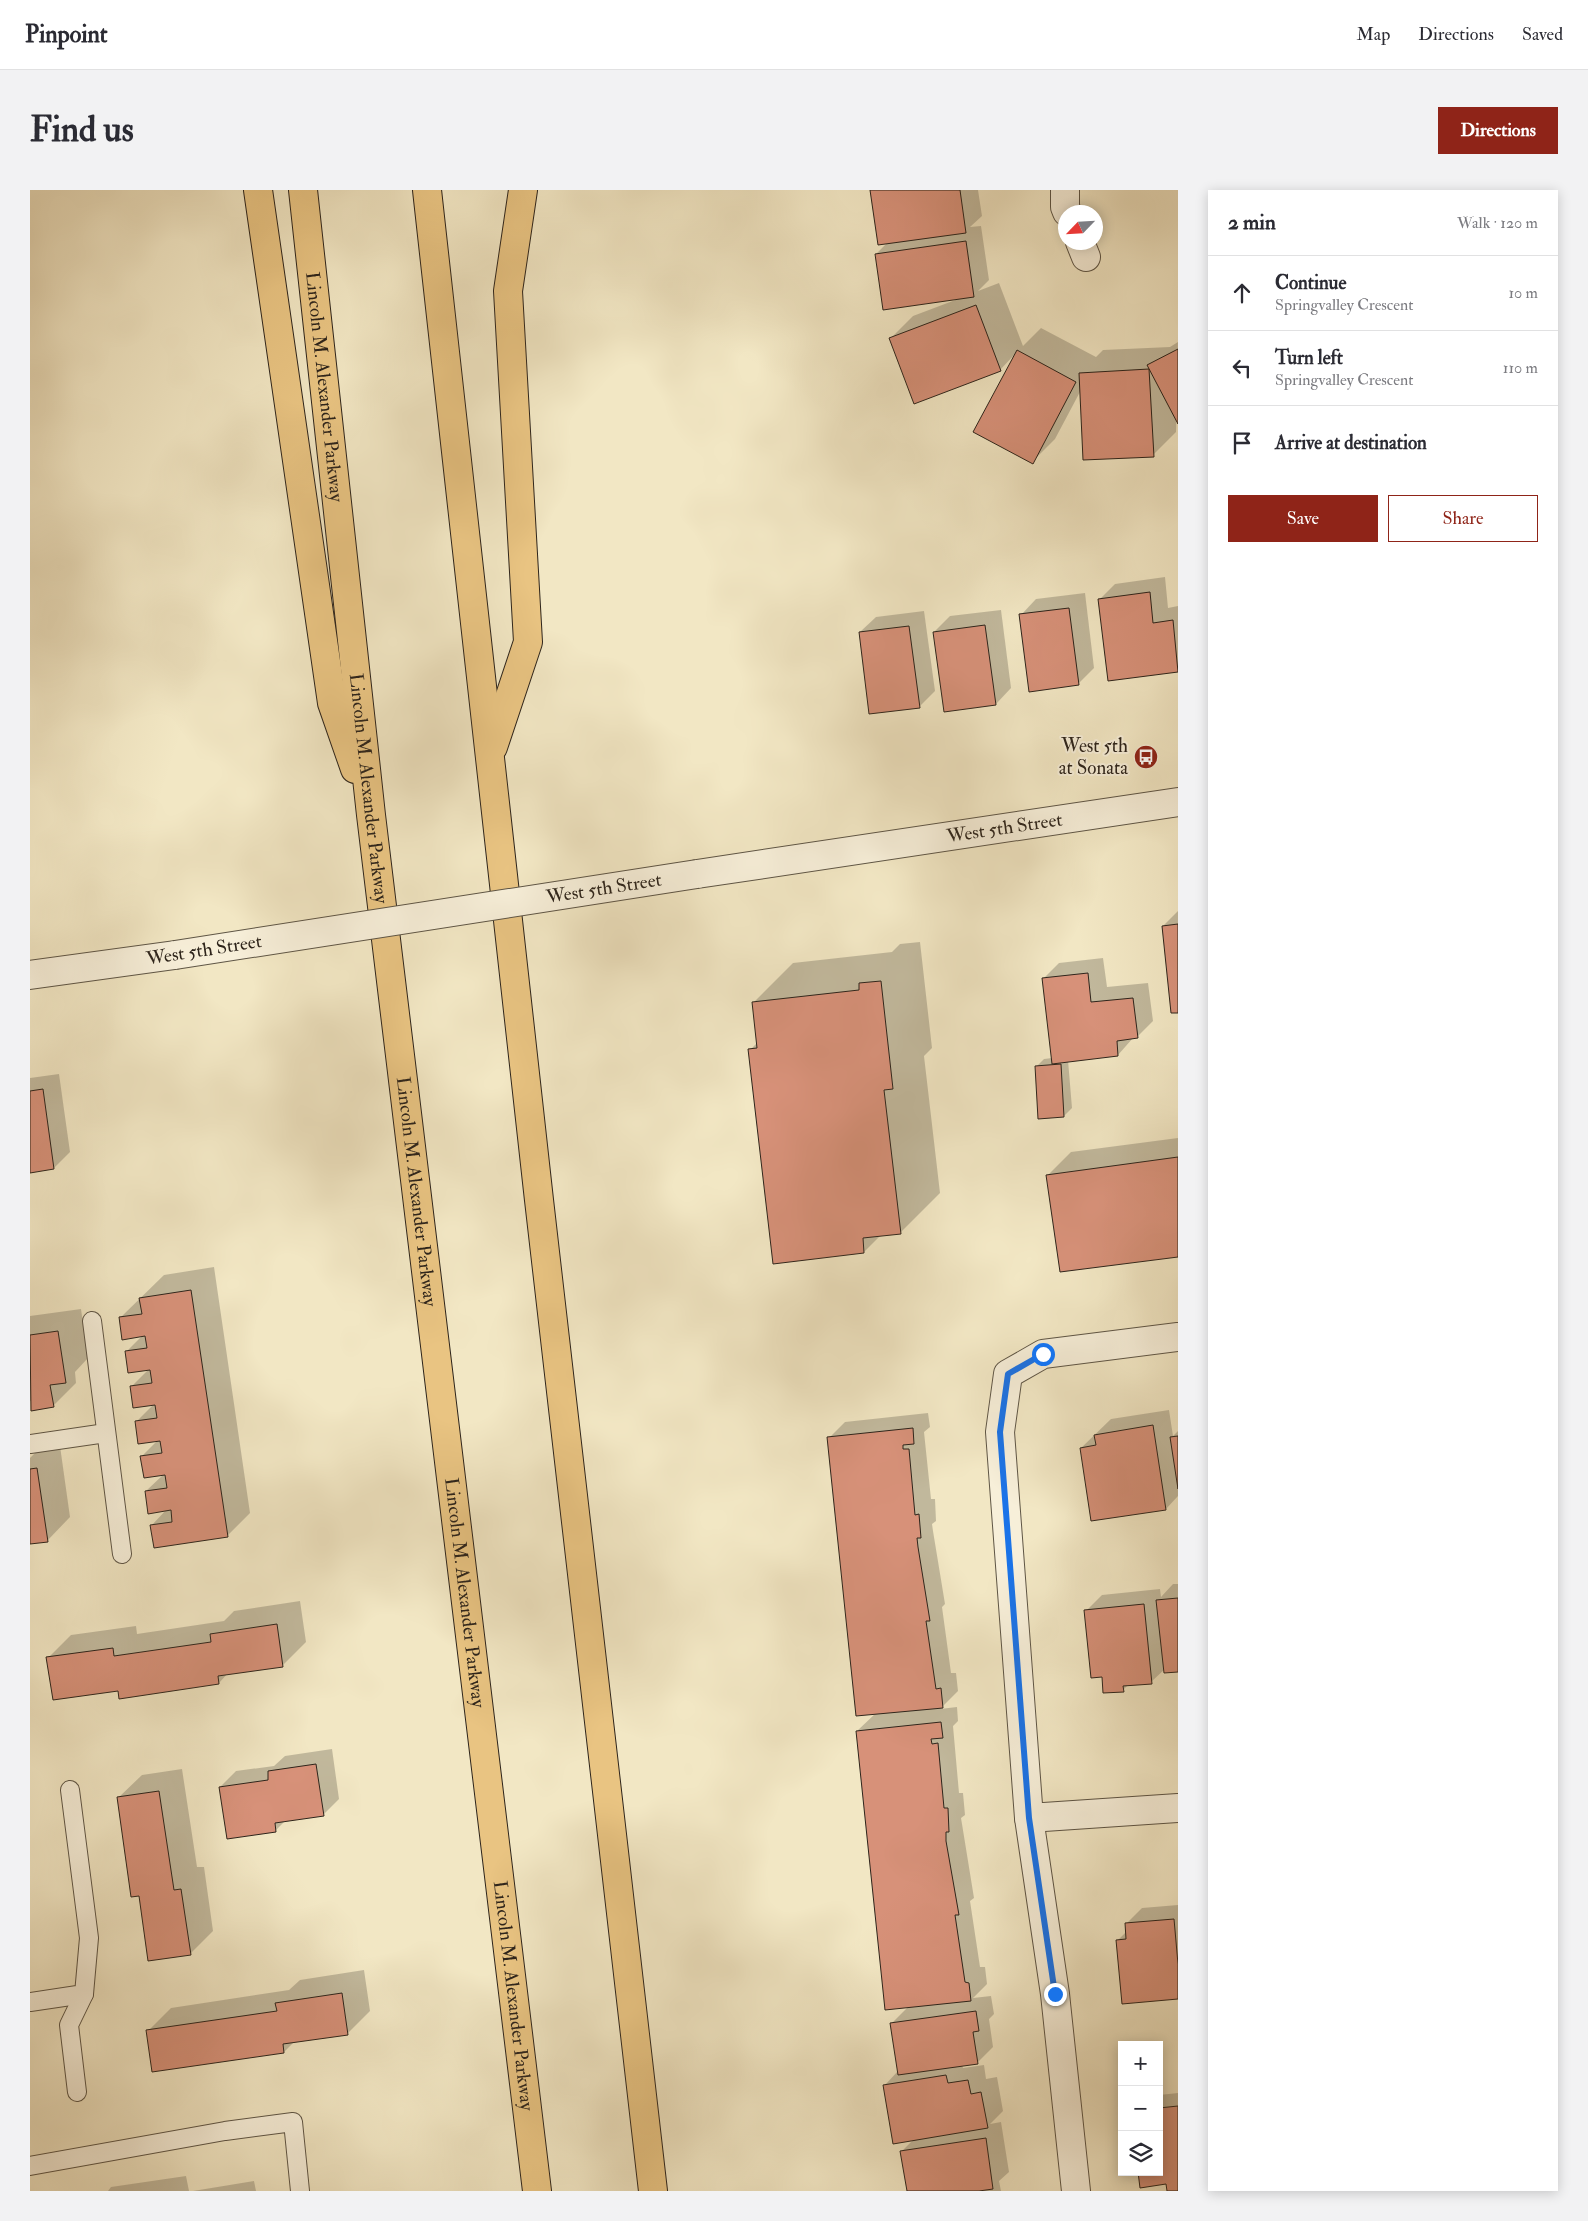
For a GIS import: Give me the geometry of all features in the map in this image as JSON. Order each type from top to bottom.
[{"type":"highway","points":[[258,190],[332,703],[371,815]]},
{"type":"highway","name":"Lincoln M. Alexander Parkway","points":[[303,190],[371,815],[537,2191]]},
{"type":"highway","points":[[427,190],[538,1190],[653,2191]]},
{"type":"highway","points":[[491,755],[528,642],[508,291],[523,190]]},
{"type":"street","points":[[1065,190],[1065,205]]},
{"type":"street","name":"West 5th Street","points":[[30,975],[175,955],[1178,802]]},
{"type":"street","points":[[1076,2191],[1055,1994],[1029,1818],[1000,1432],[1008,1374],[1043,1354],[1178,1336]]},
{"type":"street","points":[[1029,1818],[1178,1808]]},
{"type":"lane","points":[[92,1321],[122,1554]]},
{"type":"lane","points":[[30,1444],[106,1433]]},
{"type":"lane","points":[[70,1790],[88,1938],[84,1994],[69,2025],[78,2092]]},
{"type":"lane","points":[[30,2002],[84,1994]]},
{"type":"lane","points":[[30,2166],[225,2131],[292,2122],[300,2191]]},
{"type":"building","points":[[870,190],[960,190],[966,233],[878,245]]},
{"type":"building","points":[[966,241],[974,297],[883,310],[875,254]]},
{"type":"building","points":[[976,305],[1001,371],[914,404],[889,338]]},
{"type":"building","points":[[1178,349],[1178,424],[1147,365]]},
{"type":"building","points":[[1017,350],[1076,382],[1033,464],[973,432]]},
{"type":"building","points":[[1149,369],[1154,457],[1083,460],[1079,373]]},
{"type":"building","points":[[1150,592],[1153,623],[1173,620],[1178,672],[1108,681],[1098,599]]},
{"type":"building","points":[[1069,608],[1079,685],[1029,692],[1019,614]]},
{"type":"building","points":[[985,625],[996,705],[944,712],[933,632]]},
{"type":"building","points":[[909,626],[920,708],[869,714],[859,632]]},
{"type":"building","points":[[1178,924],[1178,1013],[1171,1013],[1162,926]]},
{"type":"building","points":[[1088,973],[1091,1002],[1133,998],[1138,1038],[1117,1041],[1118,1056],[1052,1064],[1042,978]]},
{"type":"building","points":[[881,981],[893,1089],[884,1090],[901,1234],[863,1238],[864,1253],[773,1264],[748,1049],[757,1048],[752,1002],[859,990],[859,983]]},
{"type":"building","points":[[1061,1064],[1064,1117],[1038,1119],[1035,1066]]},
{"type":"building","points":[[43,1089],[54,1169],[30,1173],[30,1091]]},
{"type":"building","points":[[1178,1157],[1178,1257],[1060,1272],[1046,1175]]},
{"type":"building","points":[[191,1290],[228,1537],[154,1548],[150,1525],[172,1522],[171,1510],[148,1514],[145,1491],[167,1488],[165,1475],[144,1478],[140,1456],[162,1453],[160,1441],[138,1444],[135,1421],[157,1418],[155,1405],[133,1408],[130,1386],[152,1383],[150,1370],[128,1373],[125,1351],[147,1348],[145,1336],[122,1340],[119,1317],[142,1314],[139,1298]]},
{"type":"building","points":[[58,1331],[66,1383],[50,1385],[54,1407],[31,1411],[30,1335]]},
{"type":"building","points":[[1153,1425],[1166,1510],[1091,1521],[1080,1448],[1096,1445],[1094,1435]]},
{"type":"building","points":[[913,1428],[914,1444],[903,1445],[903,1449],[909,1449],[915,1515],[919,1514],[921,1538],[917,1538],[918,1547],[930,1621],[926,1621],[936,1689],[941,1688],[943,1708],[856,1716],[827,1437]]},
{"type":"building","points":[[1178,1436],[1178,1489],[1170,1437]]},
{"type":"building","points":[[37,1468],[48,1542],[30,1544],[30,1469]]},
{"type":"building","points":[[1178,1598],[1178,1672],[1164,1673],[1156,1600]]},
{"type":"building","points":[[1144,1604],[1152,1684],[1123,1686],[1124,1692],[1103,1693],[1102,1677],[1091,1678],[1084,1610]]},
{"type":"building","points":[[277,1624],[283,1667],[218,1676],[219,1684],[119,1699],[118,1691],[53,1700],[46,1657],[113,1648],[114,1656],[211,1642],[210,1634]]},
{"type":"building","points":[[941,1722],[943,1738],[931,1739],[932,1744],[938,1743],[944,1808],[948,1808],[949,1832],[946,1832],[946,1841],[959,1915],[955,1915],[965,1982],[969,1983],[971,2001],[885,2010],[856,1731]]},
{"type":"building","points":[[316,1764],[324,1816],[275,1823],[276,1832],[227,1839],[219,1787],[268,1780],[268,1771]]},
{"type":"building","points":[[159,1791],[174,1890],[181,1889],[191,1955],[148,1961],[139,1896],[131,1897],[117,1797]]},
{"type":"building","points":[[1174,1919],[1178,1964],[1178,1999],[1122,2004],[1116,1940],[1126,1939],[1125,1923]]},
{"type":"building","points":[[342,1993],[348,2035],[283,2044],[284,2053],[152,2072],[146,2030],[277,2011],[275,2003]]},
{"type":"building","points":[[976,2011],[979,2031],[973,2032],[978,2064],[898,2075],[890,2023]]},
{"type":"building","points":[[946,2075],[948,2083],[968,2080],[971,2094],[981,2092],[988,2128],[893,2144],[883,2085]]},
{"type":"building","points":[[1178,2106],[1178,2191],[1167,2191],[1166,2184],[1140,2188],[1138,2176],[1163,2176],[1163,2108]]},
{"type":"building","points":[[986,2138],[993,2189],[979,2191],[907,2191],[900,2151]]},
{"type":"place","name":"West 5th at Sonata","points":[[1146,757]]},
{"type":"route","points":[[1043,1354],[1008,1374],[1000,1432],[1029,1818],[1055,1994]]}]
